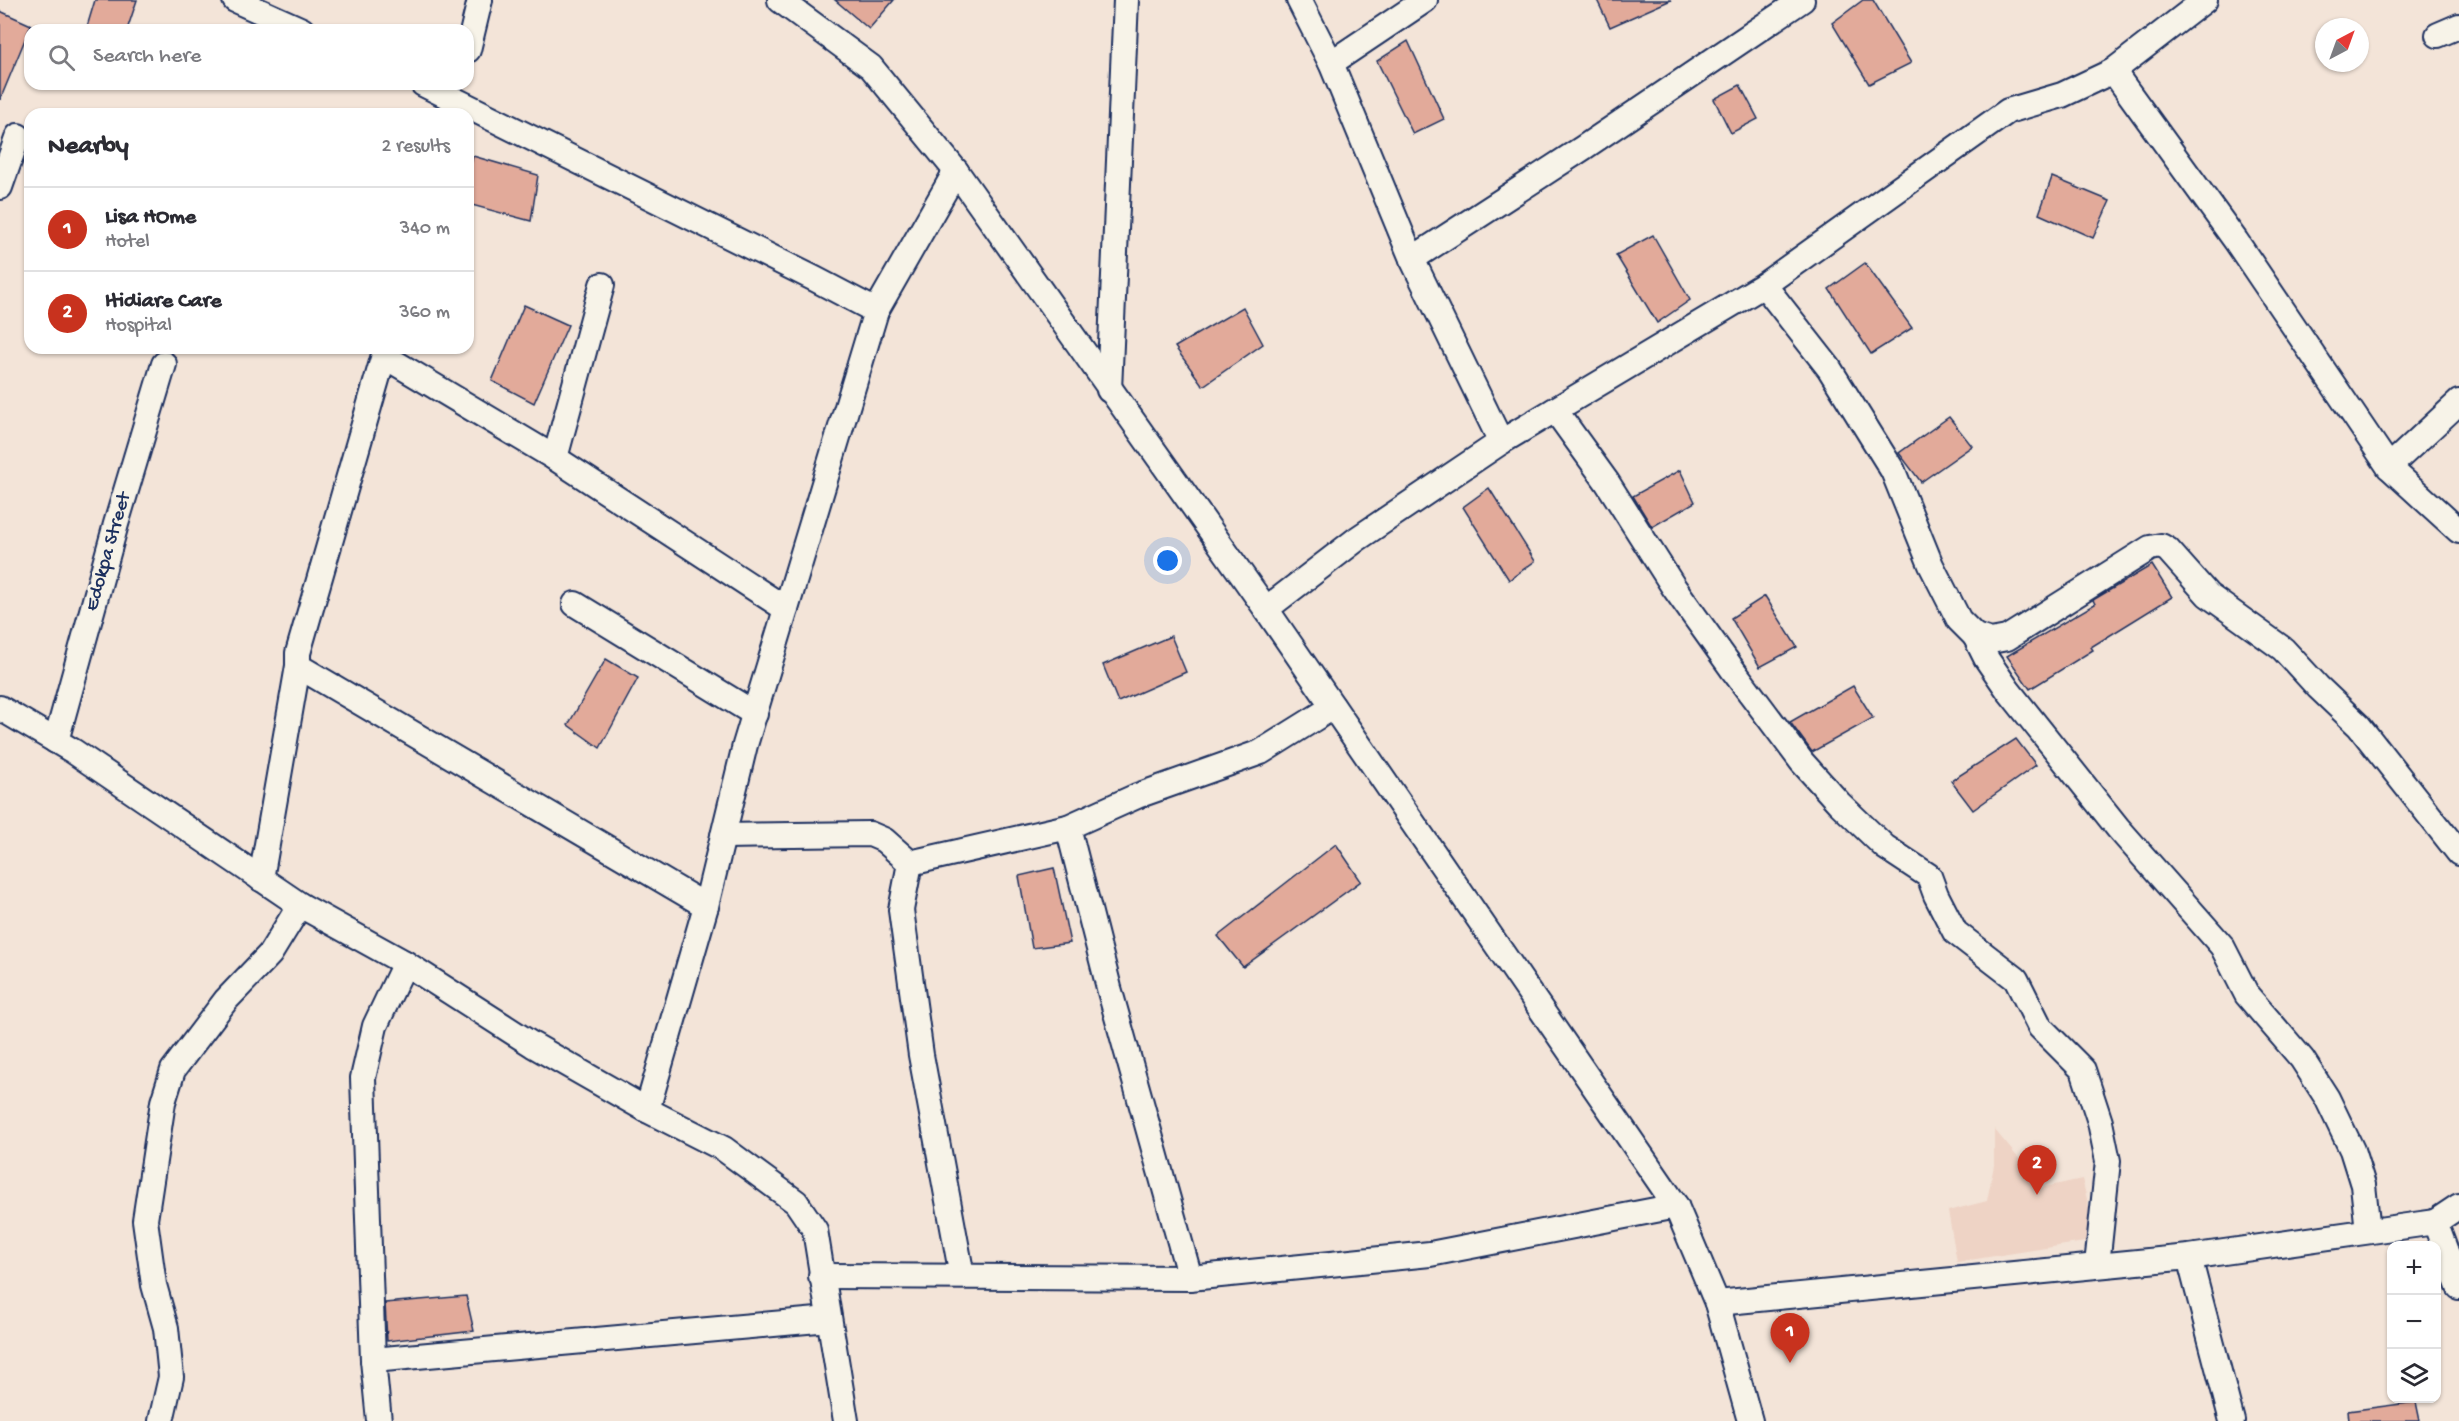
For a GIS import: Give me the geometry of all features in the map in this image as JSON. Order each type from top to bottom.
[{"type":"street","points":[[235,0],[289,24]]},
{"type":"street","points":[[474,25],[480,0]]},
{"type":"street","points":[[780,0],[871,67],[956,171],[1266,609],[1676,1206],[1718,1303],[1750,1421]]},
{"type":"street","points":[[1109,390],[1126,0]]},
{"type":"street","points":[[1299,0],[1331,63],[1412,259],[1501,442]]},
{"type":"street","points":[[1331,63],[1425,0]]},
{"type":"street","points":[[1412,259],[1583,148],[1802,0]]},
{"type":"street","points":[[1266,609],[1357,539],[1501,442],[1764,285],[2008,111],[2062,95],[2113,71],[2205,0]]},
{"type":"street","points":[[2113,71],[2236,241],[2389,466],[2459,531]]},
{"type":"street","points":[[436,90],[474,108]]},
{"type":"street","points":[[474,108],[876,311]]},
{"type":"street","points":[[0,187],[16,135]]},
{"type":"street","points":[[647,1110],[706,906],[755,714],[876,311],[956,171]]},
{"type":"street","points":[[555,458],[602,285]]},
{"type":"street","points":[[1764,285],[1829,368],[1893,471],[1930,565],[1959,620],[1975,636],[1986,658],[2008,690],[2118,828],[2222,946],[2247,995],[2302,1059],[2327,1098],[2352,1150],[2363,1185],[2368,1231]]},
{"type":"street","points":[[261,879],[298,666],[298,653],[384,354]]},
{"type":"street","points":[[388,354],[555,458],[786,609]]},
{"type":"street","name":"Edokpa Street","points":[[56,741],[116,524],[164,364]]},
{"type":"street","points":[[2389,466],[2459,402]]},
{"type":"street","points":[[1555,410],[1607,482],[1673,586],[1802,762],[1839,803],[1886,846],[1929,876],[1936,896],[1955,932],[2016,979],[2040,1027],[2083,1070],[2100,1122],[2108,1161],[2097,1265]]},
{"type":"street","points":[[1975,636],[1991,641],[2007,638],[2150,548],[2161,546],[2168,550],[2208,595],[2283,649],[2359,726],[2440,825],[2459,853]]},
{"type":"street","points":[[575,604],[755,714]]},
{"type":"street","points":[[298,666],[706,906]]},
{"type":"street","points":[[909,863],[1068,827],[1137,796],[1261,752],[1333,707]]},
{"type":"street","points":[[0,708],[56,741],[300,905],[405,963],[533,1045],[647,1110],[724,1149],[796,1202],[815,1230],[846,1421]]},
{"type":"street","points":[[1068,827],[1109,988],[1190,1278]]},
{"type":"street","points":[[723,836],[870,834],[884,840],[909,863]]},
{"type":"street","points":[[909,863],[901,910],[921,1055],[962,1276]]},
{"type":"street","points":[[161,1421],[171,1377],[166,1328],[154,1285],[145,1220],[163,1102],[173,1070],[226,1000],[270,954],[300,905]]},
{"type":"street","points":[[379,1421],[373,1360],[363,1078],[375,1026],[405,963]]},
{"type":"street","points":[[821,1276],[1190,1278],[1430,1254],[1676,1206]]},
{"type":"street","points":[[1718,1303],[2189,1257],[2435,1222],[2459,1206]]},
{"type":"street","points":[[2435,1222],[2459,1287]]},
{"type":"street","points":[[2189,1257],[2232,1421]]},
{"type":"street","points":[[373,1360],[829,1319]]},
{"type":"shaded area","points":[[1994,1129],[2020,1160],[2036,1189],[2082,1179],[2097,1240],[1957,1262],[1948,1211],[1987,1201],[1994,1165]]},
{"type":"building","points":[[95,0],[137,0],[129,24],[88,24]]},
{"type":"building","points":[[835,0],[894,0],[869,29]]},
{"type":"building","points":[[1597,0],[1671,0],[1610,27]]},
{"type":"building","points":[[1863,0],[1873,0],[1911,63],[1869,84],[1832,23]]},
{"type":"building","points":[[0,11],[29,24],[24,24],[24,42],[0,100]]},
{"type":"building","points":[[1408,41],[1444,119],[1413,134],[1377,61]]},
{"type":"building","points":[[1740,85],[1758,119],[1731,133],[1714,99]]},
{"type":"building","points":[[474,156],[538,175],[531,221],[474,206]]},
{"type":"building","points":[[2052,177],[2110,201],[2093,238],[2039,214]]},
{"type":"building","points":[[1653,235],[1690,300],[1657,323],[1616,255]]},
{"type":"building","points":[[1865,263],[1912,328],[1871,354],[1829,289]]},
{"type":"building","points":[[524,305],[568,325],[534,403],[492,381]]},
{"type":"building","points":[[1243,307],[1263,344],[1203,386],[1175,347]]},
{"type":"building","points":[[1949,417],[1972,446],[1921,482],[1899,453]]},
{"type":"building","points":[[1680,470],[1695,502],[1652,527],[1633,496]]},
{"type":"building","points":[[1489,488],[1535,561],[1509,580],[1463,507]]},
{"type":"building","points":[[2152,565],[2172,597],[2091,647],[2093,650],[2030,689],[2007,656],[2095,604],[2093,600]]},
{"type":"building","points":[[1765,596],[1797,647],[1760,667],[1731,618]]},
{"type":"building","points":[[1171,636],[1186,672],[1118,702],[1103,665]]},
{"type":"building","points":[[606,659],[638,678],[600,748],[568,725]]},
{"type":"building","points":[[1853,686],[1873,718],[1812,752],[1790,722]]},
{"type":"building","points":[[2016,739],[2036,765],[1973,810],[1951,781]]},
{"type":"building","points":[[1336,844],[1361,881],[1243,967],[1218,936]]},
{"type":"building","points":[[1054,868],[1070,943],[1032,948],[1019,876]]},
{"type":"building","points":[[466,1296],[474,1331],[387,1341],[385,1303]]},
{"type":"building","points":[[2416,1403],[2420,1421],[2349,1421],[2348,1411]]},
{"type":"place","name":"Itidiare Care","points":[[2037,1195]]},
{"type":"place","name":"Lisa HOme","points":[[1790,1363]]}]
